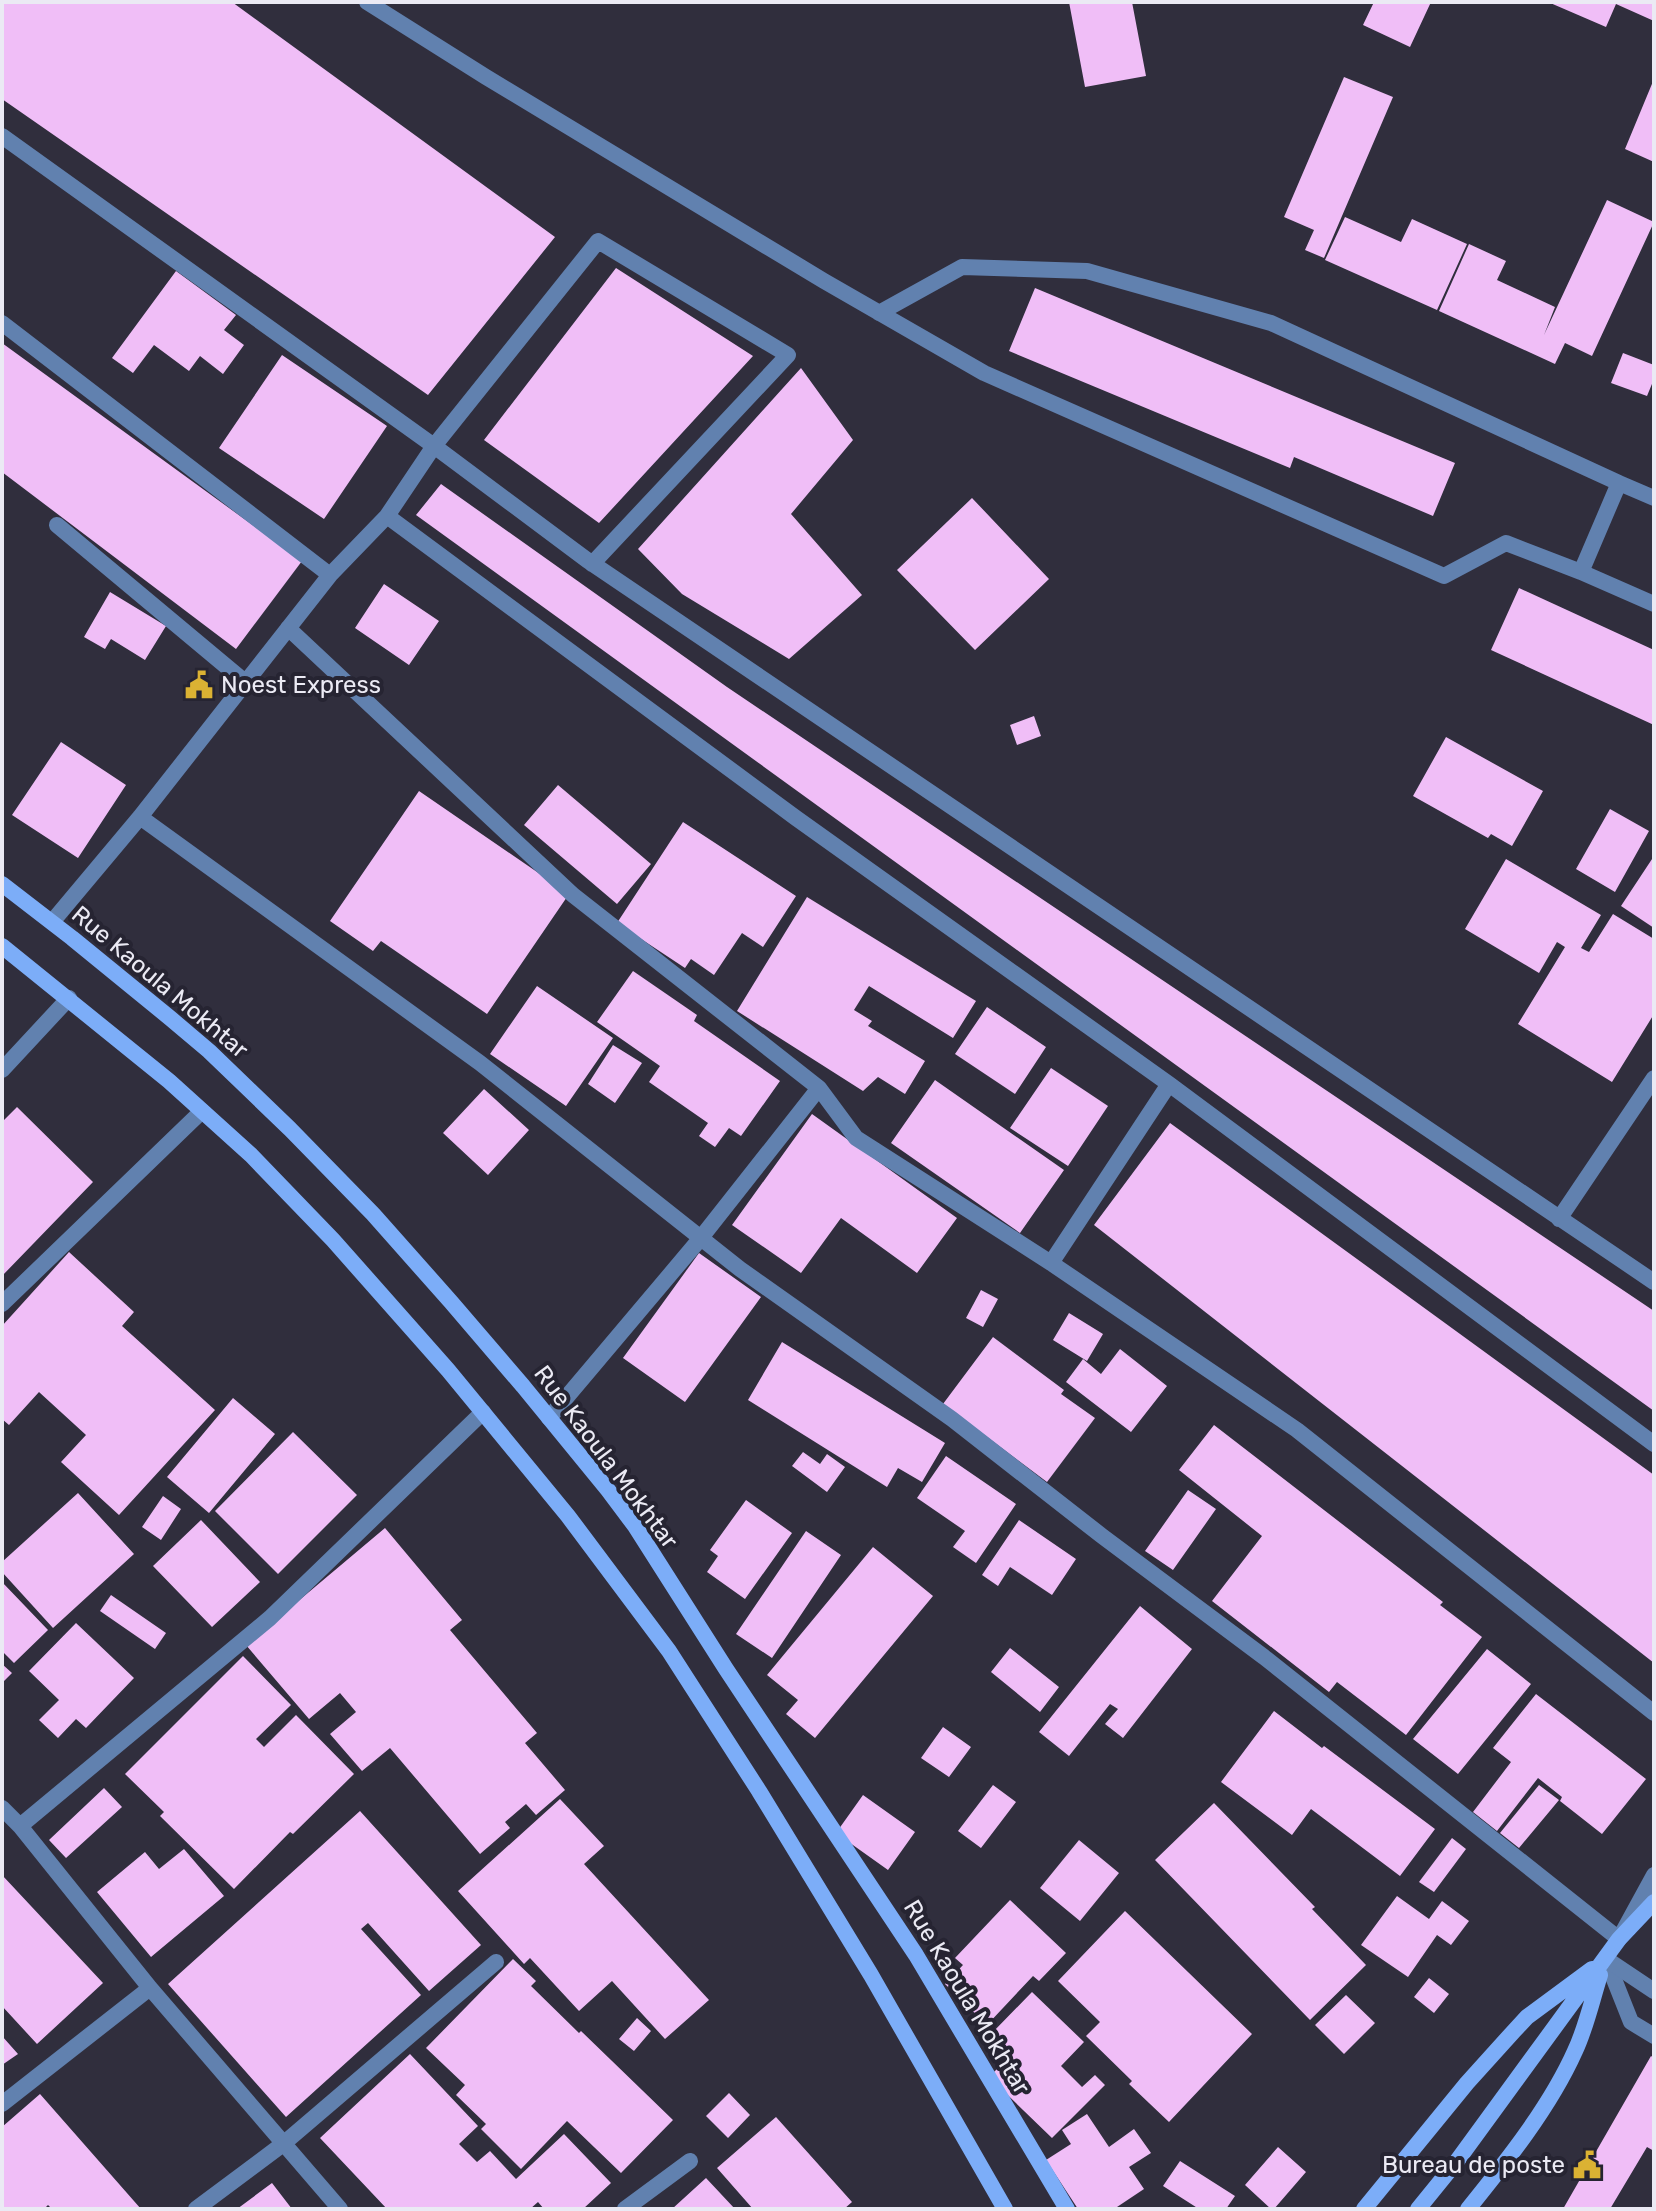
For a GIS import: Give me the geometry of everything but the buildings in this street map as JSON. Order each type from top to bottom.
[{"type":"main road","name":"Rue Kaoula Mokhtar","points":[[2,884],[209,1051],[290,1129],[373,1214],[549,1418],[635,1526],[916,1955],[1067,2209]]},
{"type":"main road","points":[[2,946],[169,1081],[251,1155],[333,1240],[483,1412],[587,1540],[696,1692],[871,1975],[1005,2209]]},
{"type":"main road","points":[[1418,2209],[1457,2161],[1619,1939],[1654,1902]]},
{"type":"main road","points":[[1364,2209],[1467,2083],[1520,2024],[1606,1959]]},
{"type":"main road","points":[[1468,2209],[1550,2097],[1575,2050],[1606,1959]]},
{"type":"street","points":[[367,2],[499,85],[984,373],[1444,576],[1506,543],[1654,604]]},
{"type":"street","points":[[2,136],[434,446],[592,564],[1654,1282]]},
{"type":"street","points":[[52,922],[140,817],[330,575],[387,516],[434,446],[598,241],[788,355],[592,564]]},
{"type":"street","points":[[879,313],[962,267],[1087,271],[1271,323],[1654,498]]},
{"type":"street","points":[[2,323],[330,575]]},
{"type":"street","points":[[1581,572],[1619,483]]},
{"type":"street","points":[[387,516],[796,818],[1169,1084],[1654,1444]]},
{"type":"street","points":[[57,525],[245,682]]},
{"type":"street","points":[[288,628],[573,895],[819,1088],[856,1138],[1051,1263],[1297,1430],[1654,1713]]},
{"type":"street","points":[[140,817],[480,1063],[740,1269],[952,1419],[1264,1657],[1619,1939],[1654,1875]]},
{"type":"street","points":[[2,1070],[69,998]]},
{"type":"street","points":[[1559,1219],[1654,1078]]},
{"type":"street","points":[[1051,1263],[1169,1084]]},
{"type":"street","points":[[549,1418],[700,1239],[819,1088]]},
{"type":"street","points":[[2,1304],[202,1111]]},
{"type":"street","points":[[20,1826],[270,1618],[483,1412]]},
{"type":"street","points":[[2,1808],[20,1826],[150,1988],[340,2209]]},
{"type":"street","points":[[1606,1959],[1654,1991]]},
{"type":"street","points":[[1606,1959],[1631,2022],[1654,2036]]},
{"type":"street","points":[[196,2209],[283,2144],[496,1962]]},
{"type":"street","points":[[2,2104],[150,1988]]},
{"type":"street","points":[[625,2209],[690,2161]]},
{"type":"place","name":"Noest Express","points":[[199,685]]},
{"type":"place","name":"Bureau de poste","points":[[1587,2165]]}]
